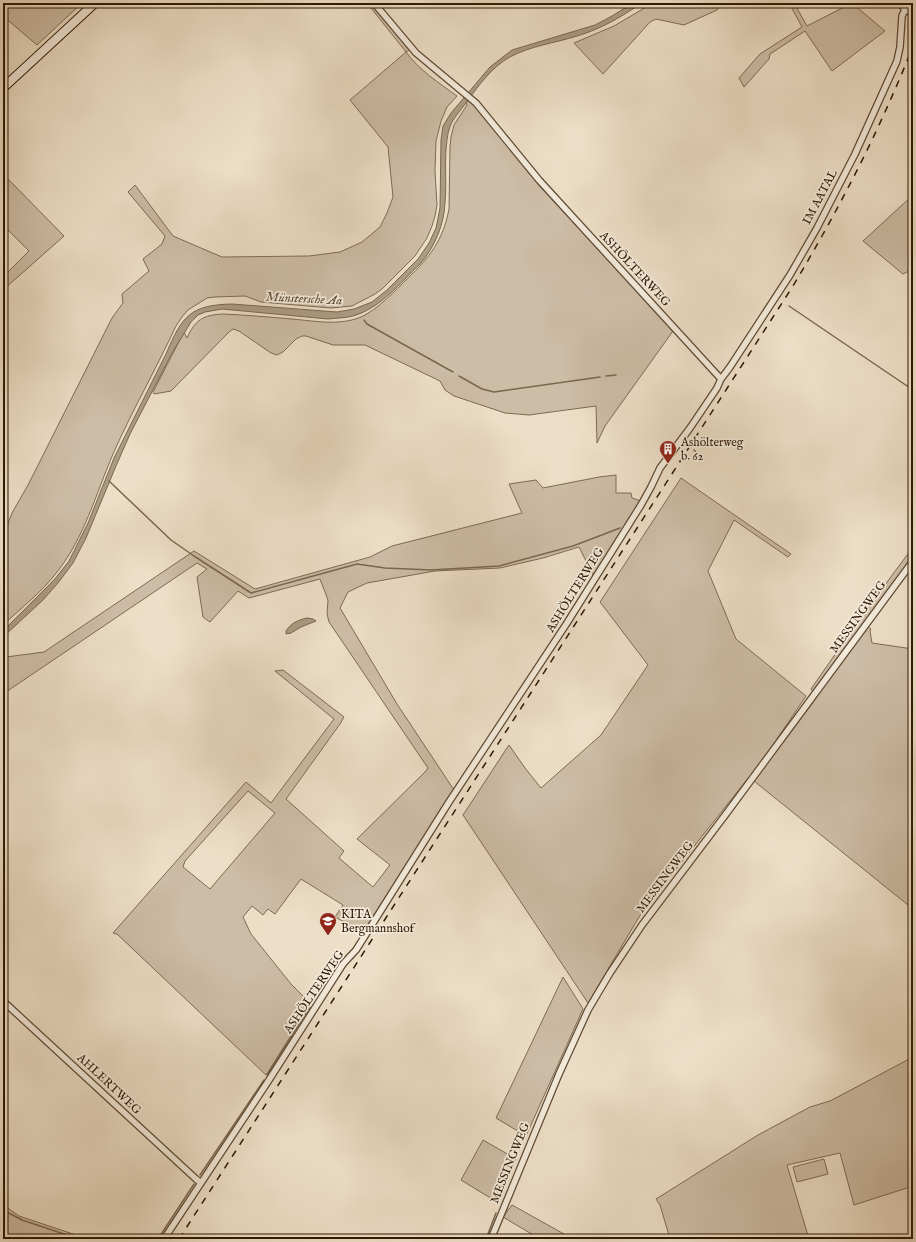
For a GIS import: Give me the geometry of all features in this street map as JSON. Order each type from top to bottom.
[{"type":"main road","points":[[3,88],[95,3]]},
{"type":"street","name":"ASHÖLTERWEG","points":[[164,1239],[269,1080],[343,964],[364,939],[449,802],[567,624],[646,497],[660,468],[690,428],[717,388],[721,379],[538,180],[473,101],[416,53],[374,3]]},
{"type":"street","points":[[898,3],[905,10],[913,14]]},
{"type":"street","name":"IM AATAL","points":[[721,379],[790,275],[835,194],[855,154],[897,61],[900,47],[902,16],[908,3]]},
{"type":"street","name":"MESSINGWEG","points":[[491,1239],[559,1074],[588,1010],[610,973],[642,925],[913,561]]},
{"type":"street","name":"AHLERTWEG","points":[[3,1000],[201,1183]]},
{"type":"shaded area","points":[[3,3],[31,3],[39,5],[45,3],[82,3],[37,45],[3,16]]},
{"type":"shaded area","points":[[367,3],[371,3],[411,49],[406,52]]},
{"type":"shaded area","points":[[633,3],[642,3],[619,18],[594,30],[526,50],[510,57],[498,65],[482,82],[454,118],[448,133],[446,148],[446,195],[443,220],[434,244],[420,264],[381,301],[363,312],[344,318],[328,319],[222,309],[205,312],[198,315],[191,322],[172,353],[130,434],[86,538],[73,563],[43,600],[3,637],[3,631],[55,579],[69,561],[88,523],[114,458],[177,330],[189,315],[206,307],[232,304],[337,312],[354,309],[372,302],[387,290],[418,259],[429,243],[436,228],[440,208],[441,140],[443,126],[451,113],[490,67],[512,50],[595,25]]},
{"type":"shaded area","points":[[653,3],[724,3],[717,10],[684,25],[656,19],[650,22],[603,74],[574,43],[614,26]]},
{"type":"shaded area","points":[[789,3],[794,3],[807,26],[852,3],[885,31],[832,71],[805,31],[770,54],[769,59],[744,87],[739,78],[760,54],[802,27]]},
{"type":"shaded area","points":[[406,52],[423,70],[457,96],[447,107],[441,121],[436,141],[435,171],[437,205],[435,216],[427,238],[415,256],[382,289],[352,306],[331,308],[261,302],[245,296],[207,298],[188,310],[176,326],[128,422],[75,545],[51,579],[3,625],[3,537],[12,513],[28,485],[112,318],[123,303],[122,294],[149,271],[143,259],[162,244],[165,236],[128,192],[135,185],[173,236],[222,257],[309,256],[340,252],[362,242],[380,227],[393,197],[388,147],[350,100]]},
{"type":"shaded area","points":[[469,100],[537,183],[673,331],[605,426],[597,443],[596,406],[529,415],[505,413],[454,396],[445,390],[440,381],[365,345],[333,345],[306,336],[296,339],[283,352],[277,355],[271,353],[239,331],[233,329],[171,391],[154,394],[153,392],[184,332],[187,338],[193,327],[205,317],[223,314],[318,322],[353,320],[367,314],[392,294],[423,263],[439,239],[443,230],[449,209],[451,137],[454,125]]},
{"type":"shaded area","points":[[8,179],[64,236],[3,290],[3,277],[29,251],[3,225],[3,185]]},
{"type":"shaded area","points":[[913,195],[913,269],[903,274],[863,241]]},
{"type":"shaded area","points":[[616,475],[616,493],[631,493],[632,498],[641,501],[593,575],[579,547],[543,558],[500,568],[435,571],[367,583],[348,592],[340,608],[397,704],[454,790],[363,932],[335,917],[343,905],[301,879],[275,914],[268,909],[263,915],[252,906],[243,917],[251,934],[291,984],[311,1004],[266,1075],[117,934],[113,933],[246,782],[271,803],[334,719],[275,671],[283,670],[344,717],[286,799],[344,851],[339,858],[373,887],[390,865],[357,839],[428,768],[329,622],[327,614],[328,600],[320,579],[249,598],[238,591],[210,622],[203,617],[197,577],[207,569],[197,563],[3,694],[3,659],[6,657],[44,652],[194,551],[255,589],[370,557],[392,546],[522,513],[509,484],[536,480],[543,488]],"holes":[[[248,791],[275,813],[210,889],[183,867],[185,861]]]},
{"type":"shaded area","points":[[681,478],[791,554],[788,557],[734,520],[708,571],[736,639],[806,696],[777,739],[782,744],[817,697],[811,689],[859,620],[913,547],[913,555],[864,624],[871,629],[872,643],[913,649],[913,909],[749,777],[642,912],[588,1003],[463,815],[509,745],[541,788],[601,735],[648,665],[600,602]]},
{"type":"shaded area","points":[[307,618],[316,621],[286,634],[286,631],[292,624]]},
{"type":"shaded area","points":[[563,977],[583,1009],[526,1136],[496,1118]]},
{"type":"shaded area","points":[[913,1057],[913,1200],[910,1187],[854,1205],[840,1153],[787,1165],[809,1239],[670,1239],[660,1205],[656,1199],[758,1135],[810,1107],[830,1101]]},
{"type":"shaded area","points":[[483,1140],[516,1159],[497,1202],[461,1180]]},
{"type":"shaded area","points":[[824,1159],[828,1174],[797,1182],[793,1167]]},
{"type":"shaded area","points":[[3,1205],[19,1216],[88,1239],[3,1239]]},
{"type":"shaded area","points":[[512,1205],[573,1239],[540,1239],[503,1217]]},
{"type":"waterway","points":[[789,306],[913,390]]},
{"type":"waterway","points":[[364,320],[367,324],[453,372]]},
{"type":"waterway","points":[[606,376],[616,375]]},
{"type":"waterway","points":[[459,376],[482,389],[494,392],[600,377]]},
{"type":"waterway","points":[[683,443],[687,446]]},
{"type":"waterway","points":[[694,450],[697,453]]},
{"type":"waterway","points":[[109,481],[171,540],[251,593],[357,564],[385,568],[431,570],[499,566],[573,546],[620,528]]},
{"type":"waterway","points":[[267,1075],[310,1007]]},
{"type":"waterway","points":[[200,1175],[264,1080]]},
{"type":"waterway","points":[[158,1239],[194,1184]]},
{"type":"waterway","points":[[3,1210],[22,1220],[79,1239]]},
{"type":"waterway","points":[[486,1239],[496,1213]]},
{"type":"railway","points":[[179,1239],[793,286],[827,228],[858,169],[887,108],[913,46]]},
{"type":"place","name":"Ashölterweg b. 62","points":[[668,464]]},
{"type":"place","name":"KITA Bergmannshof","points":[[328,936]]},
{"type":"water label","name":"Münstersche Aa","points":[[304,299]]}]
